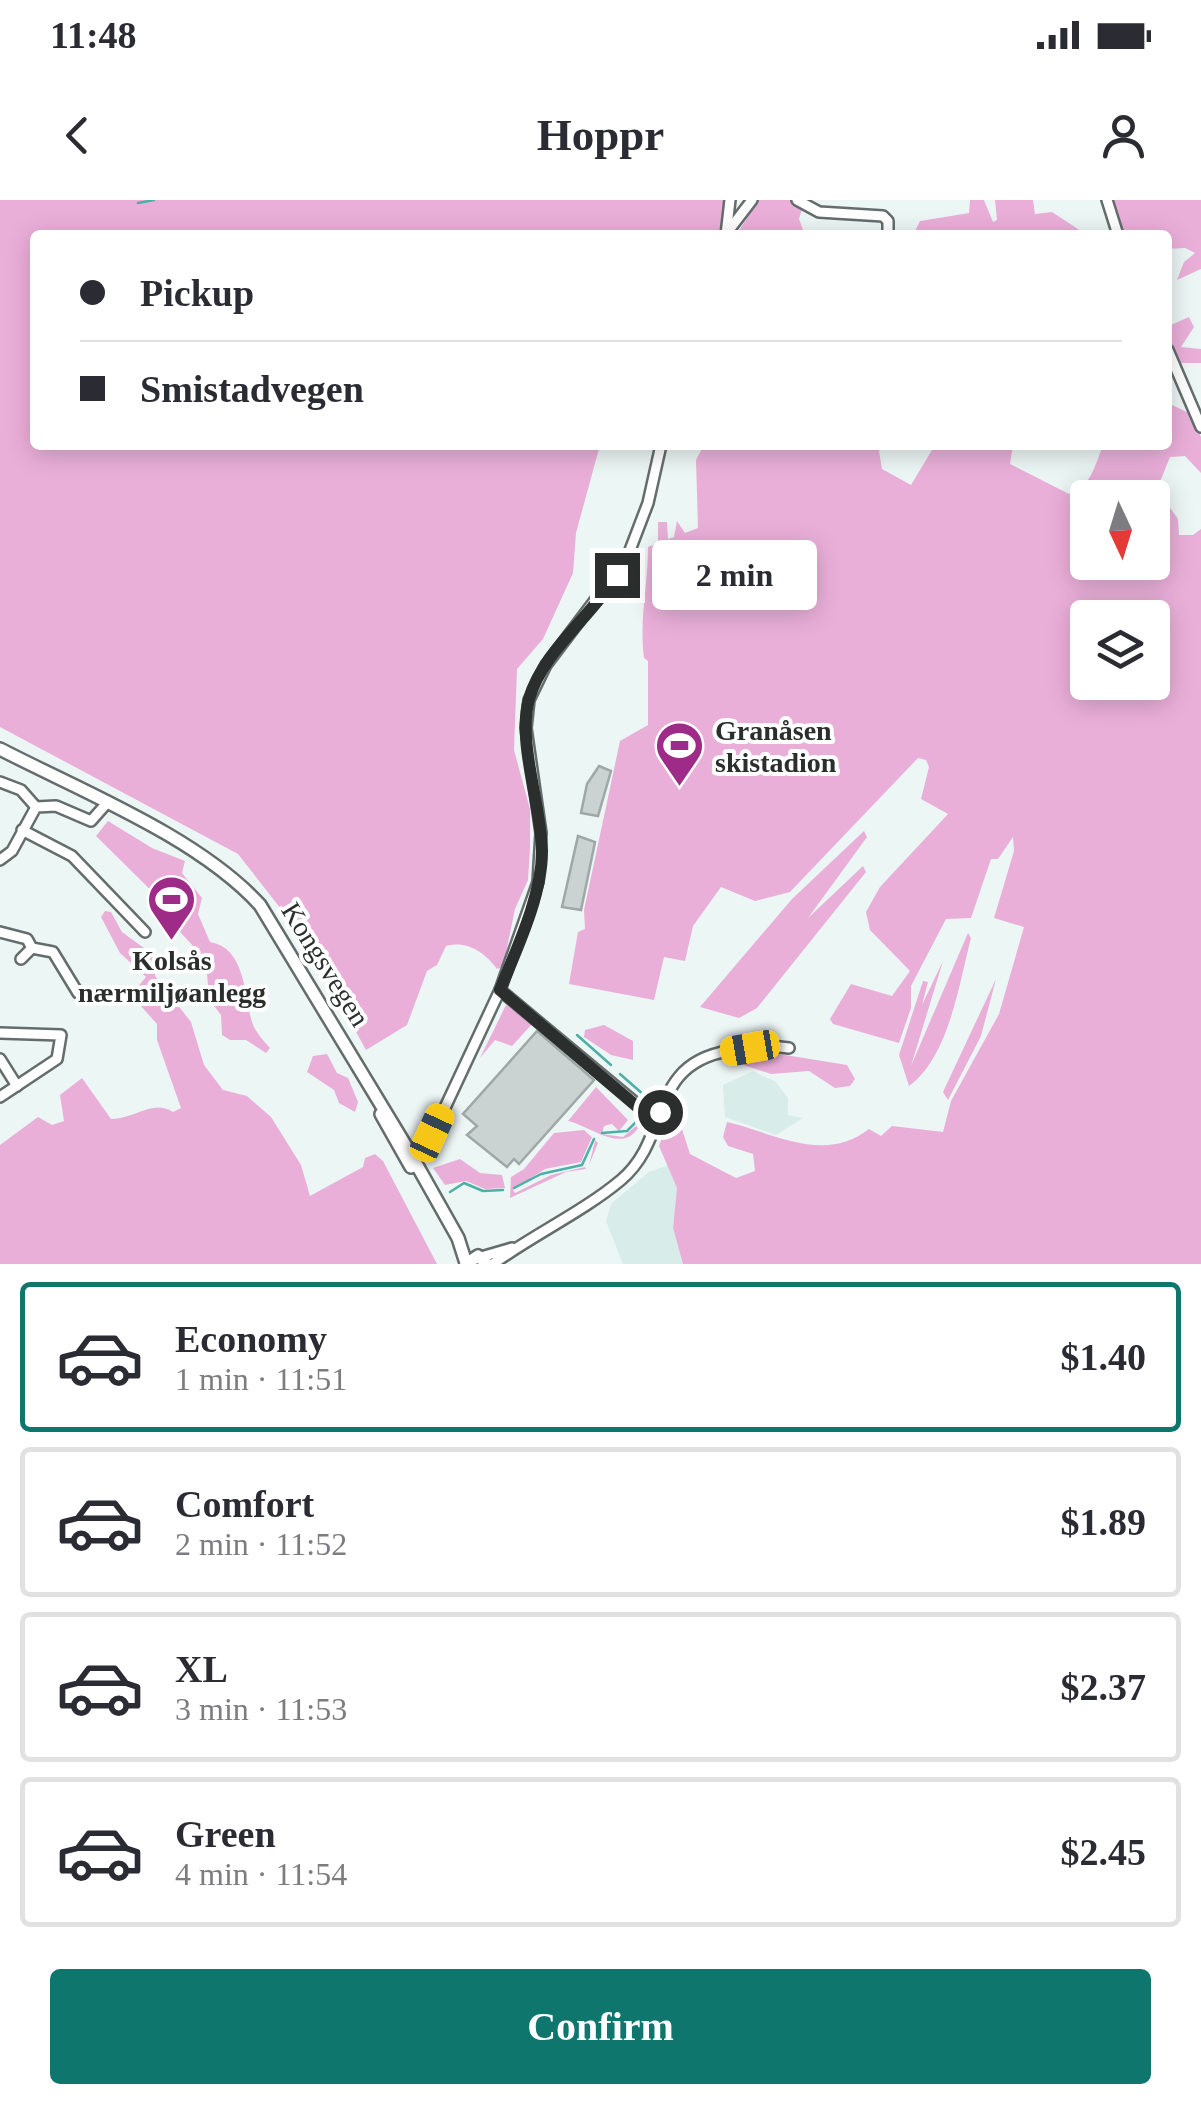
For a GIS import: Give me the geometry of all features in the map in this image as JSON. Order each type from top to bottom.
[{"type":"main road","name":"Kongsvegen","points":[[0,748],[231,876],[260,905],[287,942],[458,1238],[478,1261]]},
{"type":"street","points":[[726,230],[730,200]]},
{"type":"street","points":[[729,230],[752,200]]},
{"type":"street","points":[[798,200],[820,212],[883,216],[888,221],[888,230]]},
{"type":"street","points":[[1107,200],[1116,230]]},
{"type":"street","points":[[1172,359],[1201,427]]},
{"type":"street","points":[[412,1162],[426,1146],[500,990],[540,870],[539,809],[526,728],[529,700],[546,665],[626,558],[644,515],[659,450]]},
{"type":"street","points":[[0,782],[21,790],[36,808]]},
{"type":"street","points":[[36,808],[56,806],[87,821],[105,806]]},
{"type":"street","points":[[0,860],[12,852],[36,808]]},
{"type":"street","points":[[22,830],[72,856],[145,932]]},
{"type":"street","points":[[0,932],[27,938],[32,948]]},
{"type":"street","points":[[21,959],[32,948]]},
{"type":"street","points":[[32,948],[53,952],[78,993]]},
{"type":"street","points":[[500,990],[656,1120]]},
{"type":"street","points":[[0,1033],[61,1035],[61,1054],[0,1097]]},
{"type":"street","points":[[478,1261],[514,1247],[621,1180],[639,1159],[672,1082],[696,1060],[750,1048],[789,1048]]},
{"type":"street","points":[[0,1059],[17,1086]]},
{"type":"shaded area","points":[[0,200],[725,200],[722,230],[30,230],[30,450],[599,450],[576,533],[573,573],[543,639],[517,669],[514,750],[530,809],[530,848],[528,880],[515,909],[503,967],[497,969],[487,957],[468,946],[446,946],[437,965],[427,971],[407,1025],[366,1050],[306,941],[238,854],[0,727]]},
{"type":"shaded area","points":[[759,200],[794,200],[802,209],[799,219],[803,230],[739,230]]},
{"type":"shaded area","points":[[970,200],[984,200],[993,222],[997,220],[995,200],[1033,200],[1035,214],[1052,212],[1079,230],[916,230],[920,221],[969,213]]},
{"type":"shaded area","points":[[1110,200],[1201,200],[1201,269],[1177,280],[1184,262],[1195,253],[1185,248],[1172,249],[1172,230],[1120,230]]},
{"type":"shaded area","points":[[1189,317],[1194,327],[1181,347],[1201,349],[1201,363],[1179,363],[1172,350],[1172,325]]},
{"type":"shaded area","points":[[1172,405],[1191,414],[1201,437],[1201,473],[1185,456],[1170,457],[1161,480],[1088,480],[1101,450],[1172,450]]},
{"type":"shaded area","points":[[701,450],[879,450],[882,469],[911,485],[932,450],[1012,450],[1010,464],[1069,494],[1070,580],[1170,580],[1170,508],[1178,519],[1179,535],[1193,535],[1201,529],[1201,1264],[683,1264],[673,1228],[677,1188],[659,1146],[669,1116],[680,1123],[690,1154],[736,1178],[755,1171],[753,1154],[728,1146],[723,1137],[727,1122],[817,1145],[852,1139],[869,1129],[881,1136],[892,1126],[943,1132],[951,1101],[999,1014],[1024,927],[994,918],[1014,851],[1013,837],[998,859],[991,859],[971,918],[946,919],[911,986],[911,1008],[899,1043],[833,1024],[830,1019],[851,984],[892,996],[910,971],[870,930],[866,912],[880,887],[948,814],[921,799],[929,767],[926,760],[918,758],[790,892],[755,901],[721,887],[693,926],[685,961],[664,957],[654,1000],[569,984],[578,932],[585,929],[584,910],[620,741],[648,725],[643,616],[648,547],[658,543],[658,522],[667,522],[668,539],[674,537],[677,521],[685,533],[698,528],[696,460]]},
{"type":"shaded area","points":[[108,821],[152,848],[185,861],[182,873],[202,898],[198,914],[210,942],[231,953],[237,963],[253,1026],[270,1048],[266,1053],[246,1040],[230,1040],[222,1035],[221,1015],[209,999],[206,960],[169,920],[173,912],[96,836]]},
{"type":"shaded area","points":[[864,831],[867,837],[808,918],[863,866],[866,872],[757,1008],[739,1018],[700,1007],[792,899]]},
{"type":"shaded area","points":[[105,911],[111,912],[122,932],[159,959],[155,976],[191,1022],[204,1065],[223,1090],[247,1096],[271,1117],[301,1165],[310,1196],[363,1167],[365,1158],[375,1154],[383,1161],[437,1264],[0,1264],[0,1145],[38,1117],[52,1125],[64,1121],[60,1095],[82,1078],[111,1119],[151,1109],[173,1112],[181,1108],[157,1040],[157,1024],[131,995],[146,977],[120,953],[101,917]]},
{"type":"shaded area","points":[[968,933],[971,938],[943,1039],[923,1073],[909,1086],[899,1055],[923,981],[928,982],[922,1005],[943,961],[911,1066]]},
{"type":"shaded area","points":[[996,979],[981,1036],[948,1100],[943,1092]]},
{"type":"shaded area","points":[[506,1005],[534,1022],[512,1046],[495,1040],[480,1058]]},
{"type":"shaded area","points":[[604,1025],[633,1041],[633,1060],[611,1055],[584,1037],[585,1030]]},
{"type":"shaded area","points":[[761,1051],[847,1065],[855,1079],[850,1086],[835,1088],[809,1071],[771,1074],[722,1058]]},
{"type":"shaded area","points":[[327,1054],[337,1073],[348,1078],[358,1102],[355,1112],[339,1103],[334,1090],[307,1072],[313,1056]]},
{"type":"shaded area","points":[[753,1071],[776,1082],[788,1098],[788,1115],[803,1118],[776,1135],[725,1117],[723,1085]]},
{"type":"shaded area","points":[[596,1087],[628,1120],[619,1131],[612,1124],[604,1126],[602,1134],[623,1137],[642,1121],[635,1132],[627,1137],[618,1139],[608,1137],[568,1121]]},
{"type":"shaded area","points":[[584,1130],[592,1137],[581,1162],[545,1169],[513,1190],[515,1193],[551,1175],[585,1167],[586,1169],[566,1172],[510,1198],[511,1177],[524,1169],[554,1133]]},
{"type":"shaded area","points":[[460,1159],[480,1173],[502,1175],[505,1188],[485,1189],[466,1181],[445,1185],[433,1168]]},
{"type":"shaded area","points":[[669,1165],[677,1188],[673,1228],[683,1264],[623,1264],[606,1221],[611,1204],[649,1172]]},
{"type":"building","points":[[599,766],[611,771],[598,816],[581,813],[587,784]]},
{"type":"building","points":[[578,836],[595,842],[581,910],[562,907]]},
{"type":"building","points":[[537,1031],[594,1080],[519,1164],[514,1159],[507,1167],[467,1135],[477,1126],[463,1114]]},
{"type":"waterway","points":[[138,203],[154,200]]},
{"type":"waterway","points":[[577,1035],[611,1065]]},
{"type":"waterway","points":[[728,1045],[750,1042]]},
{"type":"waterway","points":[[620,1074],[644,1095]]},
{"type":"waterway","points":[[602,1133],[627,1131],[639,1119]]},
{"type":"waterway","points":[[514,1188],[541,1174],[582,1165],[594,1139]]},
{"type":"waterway","points":[[450,1192],[464,1183],[483,1191],[503,1190]]},
{"type":"place","name":"Granåsen skistadion","points":[[680,788]]},
{"type":"place","name":"Kolsås nærmiljøanlegg","points":[[172,942]]},
{"type":"route","points":[[617,575],[546,665],[532,689],[526,728],[542,855],[538,882],[500,990],[516,998],[641,1110],[656,1120],[660,1112]]}]
